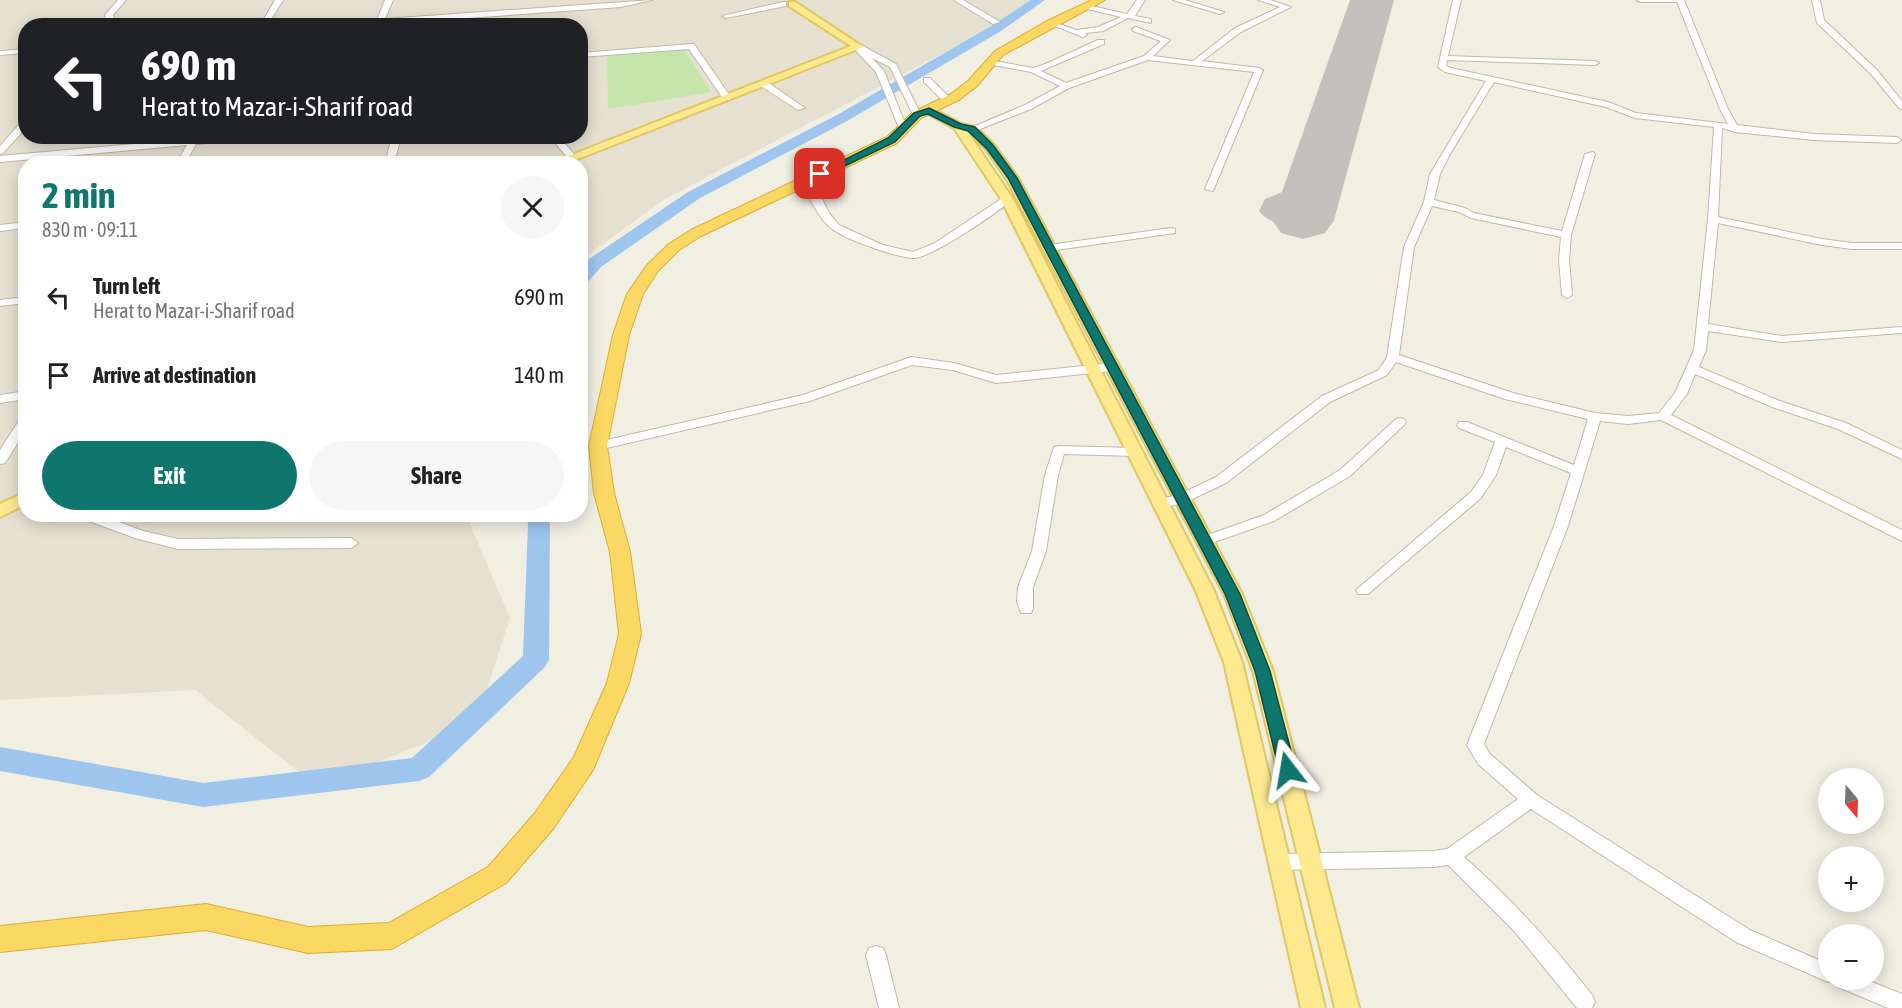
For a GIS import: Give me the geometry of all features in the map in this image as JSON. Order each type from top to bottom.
[{"type":"highway","points":[[0,939],[206,917],[308,940],[392,936],[497,874],[544,821],[584,763],[621,673],[630,633],[620,552],[604,493],[598,446],[621,335],[634,294],[652,268],[674,247],[696,233],[892,140],[921,112],[973,83],[999,53],[1051,23],[1100,0]]},
{"type":"main road","points":[[790,2],[858,48]]},
{"type":"main road","points":[[571,156],[858,48]]},
{"type":"main road","points":[[921,112],[965,127],[990,147],[1012,178],[1030,227],[1093,369],[1205,591],[1233,662],[1313,1008]]},
{"type":"main road","points":[[965,127],[1007,199],[1049,248],[1233,594],[1263,671],[1347,1008]]},
{"type":"main road","points":[[2,511],[18,502]]},
{"type":"street","points":[[110,18],[109,15],[122,0]]},
{"type":"street","points":[[259,18],[269,0]]},
{"type":"street","points":[[268,18],[279,0]]},
{"type":"street","points":[[382,18],[389,0]]},
{"type":"street","points":[[433,18],[486,13],[611,8],[630,2],[648,0]]},
{"type":"street","points":[[958,0],[996,22]]},
{"type":"street","points":[[1075,32],[1100,29],[1135,12],[1141,0]]},
{"type":"street","points":[[1177,0],[1220,12]]},
{"type":"street","points":[[1196,62],[1239,30],[1287,7],[1262,0]]},
{"type":"street","points":[[1457,0],[1442,68],[1444,69],[1608,105],[1635,115],[1814,137],[1897,140]]},
{"type":"street","points":[[1640,0],[1680,0],[1724,109],[1735,129]]},
{"type":"street","points":[[1816,0],[1820,21],[1874,72],[1902,106]]},
{"type":"street","points":[[726,16],[790,2]]},
{"type":"street","points":[[1086,6],[1148,21],[1136,29],[1166,40],[1147,58]]},
{"type":"street","points":[[1033,70],[1046,67],[1101,42],[1051,23]]},
{"type":"street","points":[[588,54],[691,46],[727,98]]},
{"type":"street","points":[[858,48],[893,66],[921,112]]},
{"type":"street","points":[[858,48],[880,71],[892,103],[921,112]]},
{"type":"street","points":[[0,51],[18,50]]},
{"type":"street","points":[[965,127],[1028,107],[1066,86],[1147,58],[1255,69],[1259,72],[1210,189]]},
{"type":"street","points":[[1444,58],[1595,63]]},
{"type":"street","points":[[991,62],[1033,70],[1066,86]]},
{"type":"street","points":[[921,112],[927,80]]},
{"type":"street","points":[[1162,503],[1181,499],[1228,475],[1326,399],[1383,372],[1393,357],[1409,247],[1429,202],[1435,174],[1491,80]]},
{"type":"street","points":[[764,84],[801,108]]},
{"type":"street","points":[[1663,416],[1681,394],[1700,350],[1713,219],[1718,126]]},
{"type":"street","points":[[0,151],[18,131]]},
{"type":"street","points":[[30,156],[149,144]]},
{"type":"street","points":[[176,156],[186,144]]},
{"type":"street","points":[[560,144],[571,156]]},
{"type":"street","points":[[1567,295],[1564,260],[1566,235],[1590,154]]},
{"type":"street","points":[[0,159],[18,157]]},
{"type":"street","points":[[805,182],[816,197],[824,214],[835,226],[880,247],[914,255],[939,245],[1007,199]]},
{"type":"street","points":[[1429,202],[1462,210],[1471,215],[1566,235]]},
{"type":"street","points":[[1713,219],[1822,243],[1852,246],[1901,246]]},
{"type":"street","points":[[0,228],[18,226]]},
{"type":"street","points":[[1049,248],[1171,231]]},
{"type":"street","points":[[0,303],[18,301]]},
{"type":"street","points":[[1703,327],[1782,339],[1902,330]]},
{"type":"street","points":[[1393,357],[1509,396],[1595,417],[1628,420],[1663,416],[1902,536]]},
{"type":"street","points":[[598,446],[806,398],[911,361],[954,367],[996,380],[1112,367]]},
{"type":"street","points":[[1691,368],[1776,404],[1842,426],[1902,455]]},
{"type":"street","points":[[0,399],[18,396]]},
{"type":"street","points":[[1595,417],[1561,526],[1475,745],[1484,759],[1531,800],[1743,936],[1818,969]]},
{"type":"street","points":[[1204,541],[1269,518],[1345,473],[1400,422]]},
{"type":"street","points":[[1463,425],[1577,471]]},
{"type":"street","points":[[0,460],[18,432]]},
{"type":"street","points":[[1363,590],[1476,495],[1489,475],[1502,440]]},
{"type":"street","points":[[1026,609],[1023,596],[1040,550],[1050,482],[1059,450],[1135,452]]},
{"type":"street","points":[[105,522],[140,535],[178,544],[351,543]]},
{"type":"street","points":[[1279,862],[1434,859],[1451,856],[1531,800]]},
{"type":"street","points":[[1451,856],[1496,896],[1554,960],[1586,1002]]},
{"type":"street","points":[[876,955],[888,1008]]},
{"type":"street","points":[[1869,990],[1902,1004]]},
{"type":"shaded area","points":[[0,0],[1044,0],[665,199],[588,255],[588,156],[18,156],[18,522],[469,522],[510,618],[476,723],[317,786],[195,690],[0,700]]},
{"type":"green space","points":[[683,48],[711,92],[608,109],[607,56]]},
{"type":"waterway","points":[[588,271],[595,263],[694,195],[842,118],[997,28],[1039,0]]},
{"type":"waterway","points":[[0,759],[203,795],[419,769],[536,660],[538,522]]},
{"type":"taxiway","points":[[1303,220],[1283,217],[1271,211],[1273,204],[1282,199],[1309,201]]},
{"type":"runway","points":[[1303,220],[1372,0]]},
{"type":"route","points":[[820,174],[892,140],[917,115],[929,110],[958,126],[972,129],[990,147],[1012,178],[1090,329],[1233,594],[1263,671],[1288,770]]}]
